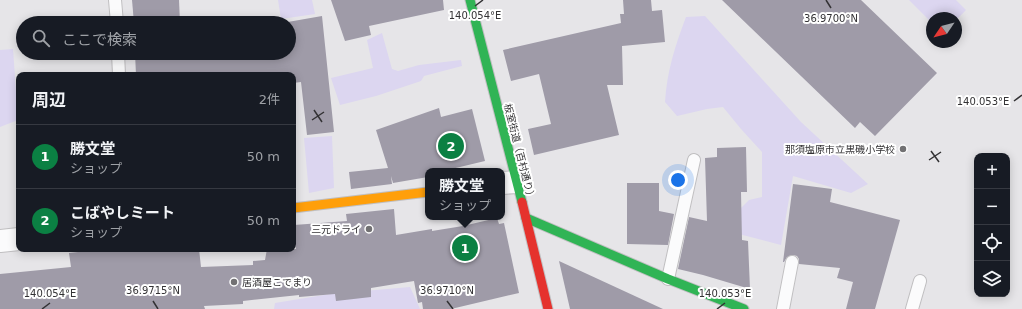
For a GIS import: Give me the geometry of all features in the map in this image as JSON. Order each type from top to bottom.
[{"type":"street","name":"板室街道（百村通り）","points":[[470,0],[510,182],[526,218],[548,309]]},
{"type":"street","points":[[296,208],[425,192]]},
{"type":"street","points":[[526,218],[668,279],[744,309]]},
{"type":"street","points":[[0,241],[16,239]]},
{"type":"lane","points":[[116,0],[117,16]]},
{"type":"lane","points":[[118,60],[119,72]]},
{"type":"lane","points":[[668,279],[694,160]]},
{"type":"lane","points":[[783,309],[792,262]]},
{"type":"lane","points":[[912,309],[920,281]]},
{"type":"shaded area","points":[[278,0],[312,0],[315,14],[296,17],[281,16]]},
{"type":"shaded area","points":[[909,0],[956,0],[966,10],[962,14],[962,12],[926,12],[926,17]]},
{"type":"shaded area","points":[[705,16],[801,122],[868,184],[851,193],[793,176],[781,245],[735,233],[737,212],[749,200],[762,197],[762,152],[723,107],[677,116],[665,102],[672,59],[686,17]]},
{"type":"shaded area","points":[[382,33],[392,69],[398,71],[419,65],[461,60],[462,66],[424,76],[421,81],[376,96],[340,105],[331,78],[373,68],[367,40]]},
{"type":"shaded area","points":[[13,49],[16,92],[16,121],[0,127],[0,50]]},
{"type":"shaded area","points":[[332,136],[334,188],[309,193],[304,138]]},
{"type":"shaded area","points":[[410,287],[420,309],[274,309],[275,303],[330,294]]},
{"type":"building","points":[[132,0],[179,0],[180,16],[133,16]]},
{"type":"building","points":[[331,0],[443,0],[444,10],[369,26],[371,35],[345,41]]},
{"type":"building","points":[[623,0],[651,0],[652,11],[662,10],[665,42],[622,46],[623,85],[607,85],[619,135],[534,155],[528,129],[551,124],[539,74],[511,81],[503,50],[621,23],[620,14],[624,14]]},
{"type":"building","points":[[722,0],[861,0],[937,73],[875,136],[860,122],[855,128]]},
{"type":"building","points":[[322,16],[334,132],[307,135],[301,82],[296,83],[296,72],[136,72],[135,60],[296,60],[296,21]]},
{"type":"building","points":[[439,108],[441,117],[472,109],[485,161],[456,168],[425,168],[425,178],[393,183],[391,176],[392,184],[351,189],[349,172],[388,168],[376,130]]},
{"type":"building","points":[[746,147],[747,192],[741,192],[742,240],[748,241],[750,289],[678,269],[689,217],[707,221],[705,158],[717,157],[717,148]]},
{"type":"building","points":[[627,183],[659,183],[659,211],[674,214],[668,245],[627,244]]},
{"type":"building","points":[[793,184],[832,189],[830,202],[900,220],[875,309],[846,309],[853,282],[837,278],[840,268],[799,264],[799,259],[797,256],[793,255],[787,257],[783,262]]},
{"type":"building","points":[[394,209],[396,235],[463,226],[488,220],[498,220],[499,224],[504,223],[519,293],[451,309],[423,309],[422,302],[418,303],[414,281],[371,288],[371,297],[336,301],[335,294],[299,297],[299,295],[243,301],[243,304],[204,306],[205,309],[0,309],[0,274],[71,267],[69,253],[199,252],[201,267],[253,265],[253,261],[265,260],[266,252],[296,252],[296,225],[347,221],[346,214]]},
{"type":"building","points":[[559,261],[663,309],[570,309]]},
{"type":"traffic: fast","points":[[470,0],[522,202]]},
{"type":"traffic: fast","points":[[526,218],[668,279],[744,309]]},
{"type":"traffic: slow","points":[[296,208],[425,192]]},
{"type":"traffic: jam","points":[[522,202],[548,309]]},
{"type":"place","name":"こばやしミート","points":[[451,146]]},
{"type":"place","name":"那須塩原市立黒磯小学校","points":[[903,149]]},
{"type":"place","name":"三元ドライ","points":[[369,229]]},
{"type":"place","name":"勝文堂","points":[[465,248]]},
{"type":"place","name":"居酒屋こでまり","points":[[234,282]]}]
